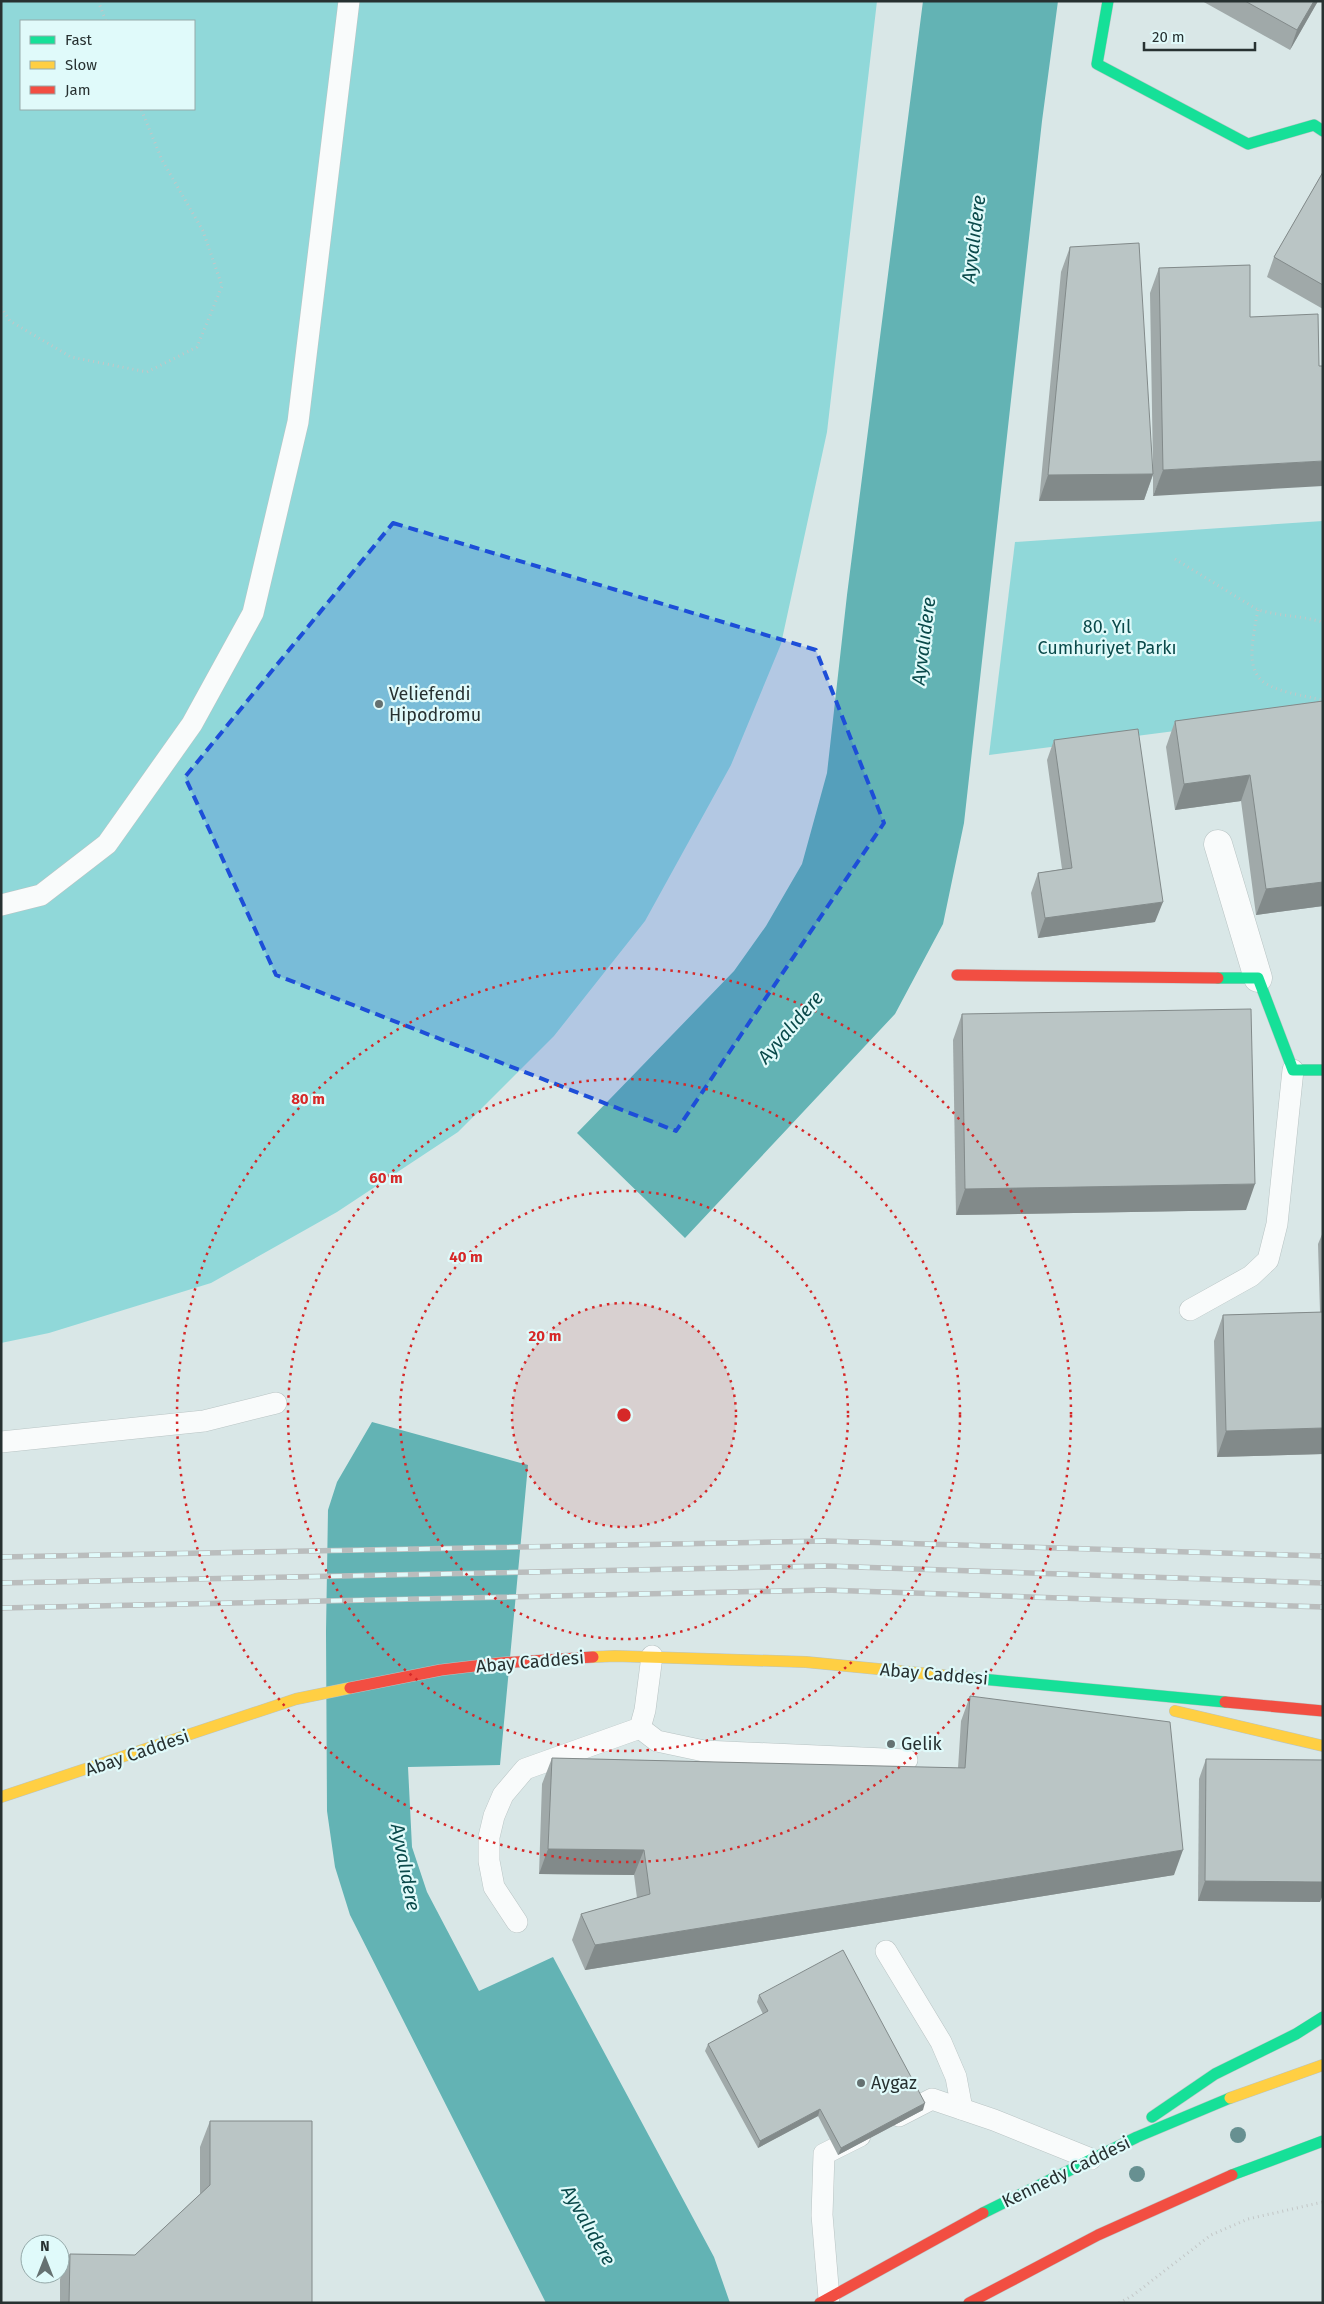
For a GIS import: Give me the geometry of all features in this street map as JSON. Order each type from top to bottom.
[{"type":"main road","points":[[1108,1],[1097,64],[1248,144],[1314,125],[1323,130]]},
{"type":"main road","points":[[957,975],[1258,978],[1293,1070],[1323,1070]]},
{"type":"main road","name":"Abay Caddesi","points":[[1,1797],[296,1699],[441,1670],[500,1663],[615,1656],[806,1662],[1076,1687]]},
{"type":"main road","points":[[1076,1687],[1323,1711]]},
{"type":"main road","points":[[1076,1687],[1323,1746]]},
{"type":"main road","points":[[1091,2159],[1215,2074],[1296,2034],[1323,2018]]},
{"type":"main road","name":"Kennedy Caddesi","points":[[825,2300],[981,2214],[1091,2159],[1185,2116],[1323,2065]]},
{"type":"main road","points":[[969,2303],[1014,2277],[1142,2215],[1215,2183],[1323,2141]]},
{"type":"street","points":[[1218,844],[1258,978]]},
{"type":"lane","points":[[1,905],[41,895],[106,844],[192,724],[253,613],[298,422],[349,1]]},
{"type":"lane","points":[[1190,1310],[1251,1276],[1268,1260],[1277,1224],[1293,1070]]},
{"type":"lane","points":[[1,1442],[204,1421],[276,1403]]},
{"type":"lane","points":[[640,1728],[646,1710],[652,1656]]},
{"type":"lane","points":[[640,1728],[657,1741],[704,1751],[907,1760]]},
{"type":"lane","points":[[516,1922],[494,1887],[489,1860],[489,1837],[494,1816],[503,1795],[524,1769],[640,1728]]},
{"type":"lane","points":[[886,1951],[941,2042],[956,2077],[962,2109]]},
{"type":"lane","points":[[825,2300],[822,2214],[824,2154],[932,2099],[1091,2159]]},
{"type":"path","points":[[98,1],[106,20]]},
{"type":"path","points":[[1,307],[10,321],[71,357],[147,372],[197,347],[222,286],[202,231],[162,160],[141,110]]},
{"type":"path","points":[[1175,559],[1258,610],[1272,614],[1300,616],[1323,622]]},
{"type":"path","points":[[1258,610],[1253,635],[1251,662],[1257,678],[1280,692],[1323,700]]},
{"type":"path","points":[[1119,2303],[1132,2296],[1211,2235],[1248,2219],[1323,2202]]},
{"type":"highlighted area","points":[[393,523],[816,650],[884,823],[676,1131],[276,975],[185,777]]},
{"type":"green space","name":"Veliefendi Hipodromu","points":[[1,1],[877,1],[827,432],[781,644],[731,765],[645,921],[554,1036],[458,1132],[337,1212],[211,1283],[49,1333],[1,1343]]},
{"type":"green space","name":"80. Yıl Cumhuriyet Parkı","points":[[1323,521],[1323,712],[989,755],[1015,542]]},
{"type":"water","name":"Ayvalıdere","points":[[923,1],[1058,1],[1042,121],[964,823],[943,924],[895,1014],[685,1238],[577,1133],[734,971],[766,926],[802,864],[827,773],[847,595]]},
{"type":"water","name":"Ayvalıdere","points":[[372,1422],[528,1465],[500,1765],[408,1767],[412,1847],[427,1892],[479,1991],[553,1957],[714,2257],[730,2303],[546,2303],[350,1915],[335,1867],[327,1811],[326,1632],[328,1510],[337,1482]]},
{"type":"building","points":[[1245,1],[1314,1],[1297,30]]},
{"type":"building","points":[[1323,172],[1323,285],[1274,257]]},
{"type":"building","points":[[1139,243],[1153,474],[1048,475],[1070,247]]},
{"type":"building","points":[[1250,265],[1250,317],[1318,314],[1319,366],[1323,366],[1323,461],[1163,470],[1159,268]]},
{"type":"building","points":[[1323,701],[1323,882],[1266,889],[1250,775],[1184,784],[1175,721]]},
{"type":"building","points":[[1138,729],[1163,902],[1045,918],[1038,873],[1072,868],[1054,740]]},
{"type":"building","points":[[1251,1009],[1255,1184],[965,1189],[962,1014]]},
{"type":"building","points":[[1323,1312],[1323,1428],[1226,1431],[1223,1315]]},
{"type":"building","points":[[970,1696],[1170,1722],[1183,1850],[595,1945],[581,1914],[650,1894],[644,1850],[548,1849],[552,1758],[965,1768]]},
{"type":"building","points":[[1206,1759],[1323,1760],[1323,1882],[1205,1881]]},
{"type":"building","points":[[843,1950],[925,2103],[841,2148],[820,2109],[760,2141],[708,2044],[768,2011],[759,1995]]},
{"type":"building","points":[[210,2121],[312,2121],[312,2303],[69,2303],[70,2254],[135,2255],[210,2185]]},
{"type":"railway","points":[[1,1557],[826,1541],[1323,1556]]},
{"type":"railway","points":[[1,1583],[826,1566],[1323,1583]]},
{"type":"railway","points":[[1,1608],[825,1590],[1323,1607]]},
{"type":"traffic: fast","points":[[1108,1],[1097,64],[1248,144],[1314,125],[1323,131]]},
{"type":"traffic: fast","points":[[1218,978],[1258,978],[1293,1070],[1323,1070]]},
{"type":"traffic: fast","points":[[971,1678],[1225,1702]]},
{"type":"traffic: fast","points":[[1152,2117],[1215,2074],[1296,2034],[1323,2017]]},
{"type":"traffic: fast","points":[[983,2213],[1137,2137],[1230,2098]]},
{"type":"traffic: fast","points":[[1232,2175],[1323,2141]]},
{"type":"traffic: slow","points":[[593,1657],[615,1656],[806,1662],[971,1678]]},
{"type":"traffic: slow","points":[[1,1797],[296,1699],[350,1688]]},
{"type":"traffic: slow","points":[[1175,1711],[1323,1746]]},
{"type":"traffic: slow","points":[[1230,2098],[1323,2065]]},
{"type":"traffic: jam","points":[[957,975],[1218,978]]},
{"type":"traffic: jam","points":[[350,1688],[441,1670],[500,1663],[593,1657]]},
{"type":"traffic: jam","points":[[1225,1702],[1323,1711]]},
{"type":"traffic: jam","points":[[969,2303],[1098,2235],[1232,2175]]},
{"type":"traffic: jam","points":[[820,2303],[983,2213]]},
{"type":"place","name":"Veliefendi Hipodromu","points":[[379,704]]},
{"type":"place","name":"Gelik","points":[[891,1744]]},
{"type":"place","name":"Aygaz","points":[[861,2083]]}]
